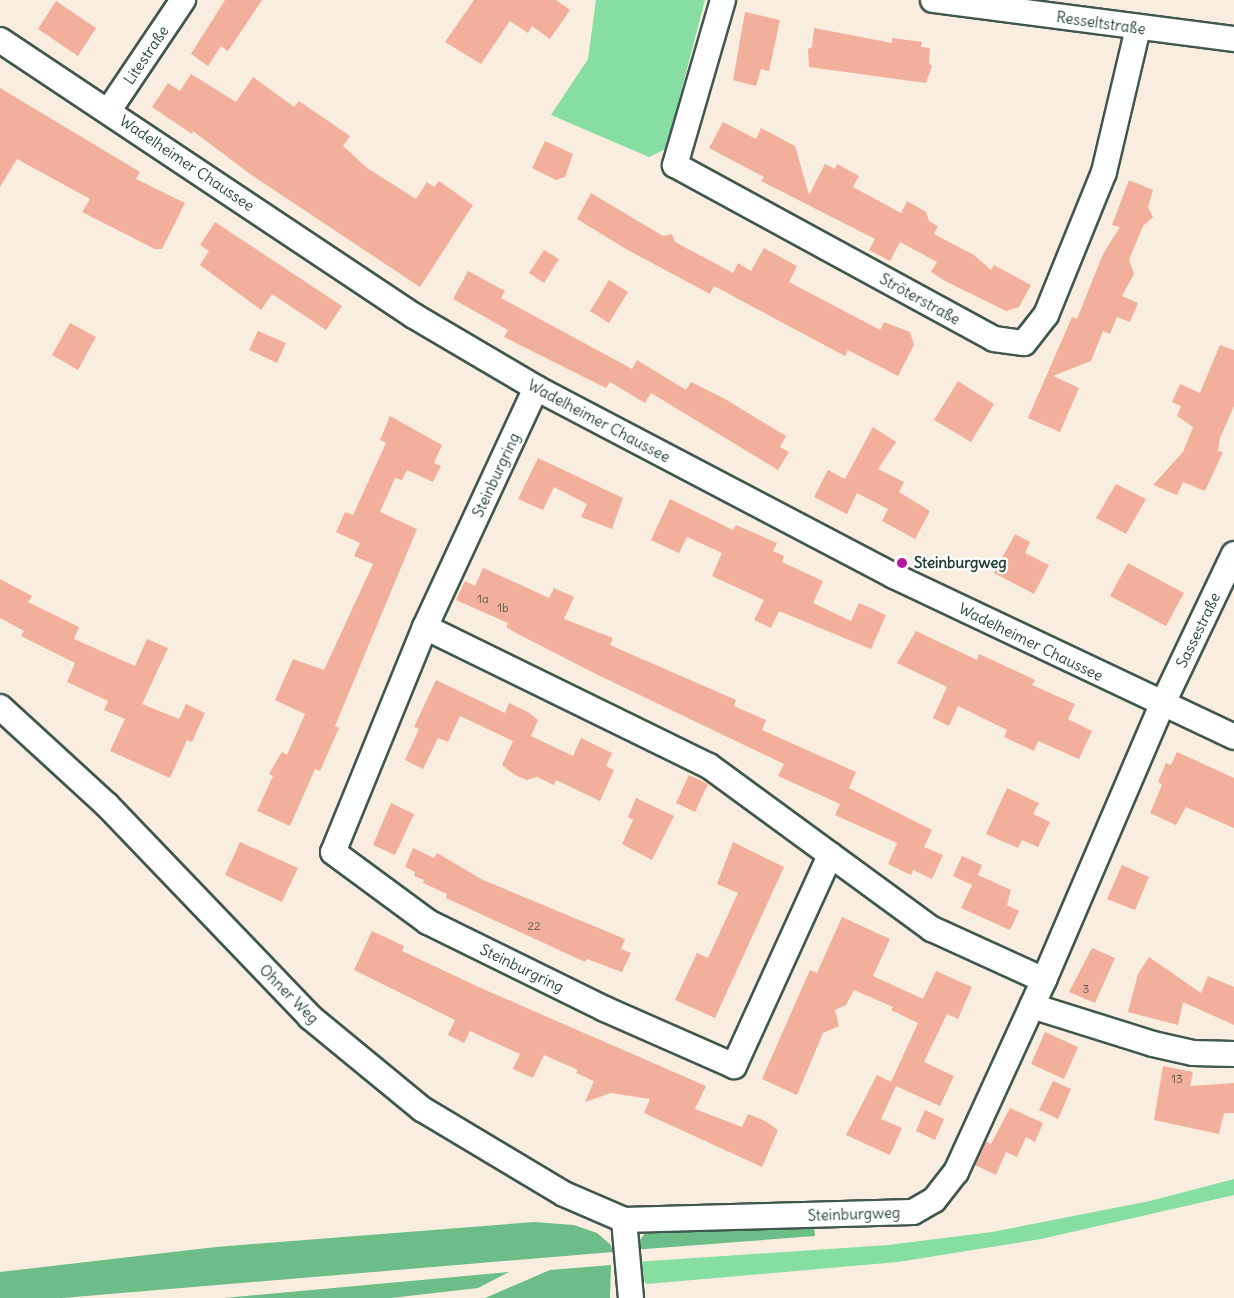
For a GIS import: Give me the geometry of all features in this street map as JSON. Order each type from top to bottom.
[{"type":"street","name":"Litestraße","points":[[109,110],[183,0]]},
{"type":"street","name":"Ströterstraße","points":[[723,0],[675,165],[994,339],[1024,343],[1046,315],[1104,172],[1137,28]]},
{"type":"street","name":"Resseltstraße","points":[[933,0],[1234,39]]},
{"type":"street","name":"Wadelheimer Chaussee","points":[[0,40],[109,110],[414,316],[536,388],[894,576],[1162,705],[1234,737]]},
{"type":"street","name":"Steinburgring","points":[[536,388],[425,627],[333,852],[428,922],[605,1009],[734,1066],[830,855]]},
{"type":"street","name":"Sassestraße","points":[[1162,705],[1234,554]]},
{"type":"street","points":[[425,627],[709,766],[932,929],[1044,980]]},
{"type":"street","name":"Steinburgweg","points":[[624,1220],[913,1212],[934,1200],[956,1172],[1044,980],[1162,705]]},
{"type":"street","name":"Ohner Weg","points":[[0,707],[107,805],[310,1017],[422,1110],[564,1194],[624,1220]]},
{"type":"street","points":[[1032,1006],[1153,1044],[1193,1053],[1234,1054]]},
{"type":"street","points":[[624,1220],[631,1298]]},
{"type":"green space","points":[[596,0],[705,0],[666,149],[649,157],[551,115],[588,59]]},
{"type":"green space","points":[[1234,1179],[1234,1195],[1041,1239],[898,1262],[647,1284],[640,1278],[635,1262],[888,1245],[992,1232],[1150,1201]]},
{"type":"green space","points":[[534,1222],[574,1225],[597,1233],[611,1245],[613,1252],[62,1298],[0,1298],[0,1272],[216,1247]]},
{"type":"green space","points":[[660,1227],[814,1227],[815,1236],[632,1250],[646,1232]]},
{"type":"green space","points":[[611,1265],[610,1298],[485,1298],[550,1270]]},
{"type":"green space","points":[[509,1272],[478,1288],[391,1298],[224,1298]]},
{"type":"building","points":[[225,0],[262,0],[228,51],[221,46],[208,66],[191,54]]},
{"type":"building","points":[[474,0],[556,0],[570,10],[550,39],[532,26],[528,33],[510,21],[481,64],[445,42]]},
{"type":"building","points":[[56,1],[96,28],[78,56],[38,29]]},
{"type":"building","points":[[745,12],[780,20],[769,71],[761,69],[756,86],[733,80]]},
{"type":"building","points":[[814,28],[892,43],[892,38],[922,42],[921,47],[930,48],[929,63],[932,66],[926,83],[809,67],[808,49],[812,47]]},
{"type":"building","points":[[191,74],[236,102],[253,77],[294,107],[299,101],[350,136],[343,146],[367,168],[416,199],[427,182],[434,187],[439,181],[473,205],[420,287],[250,174],[193,131],[192,134],[152,107],[168,83],[180,91]]},
{"type":"building","points":[[0,88],[140,172],[136,179],[185,203],[162,249],[155,249],[82,212],[90,199],[17,159],[0,187]]},
{"type":"building","points":[[723,122],[756,139],[761,128],[795,146],[809,195],[825,164],[835,169],[837,164],[859,176],[853,187],[901,213],[907,201],[926,212],[929,221],[938,226],[934,234],[974,255],[991,270],[994,265],[1031,285],[1019,307],[1006,311],[947,282],[931,272],[937,262],[900,242],[890,261],[869,250],[875,239],[761,181],[764,177],[709,148]]},
{"type":"building","points":[[545,141],[573,154],[565,177],[556,180],[532,168]]},
{"type":"building","points":[[1129,180],[1153,190],[1148,207],[1153,217],[1143,226],[1129,260],[1134,274],[1122,296],[1138,303],[1130,322],[1117,317],[1110,334],[1103,331],[1091,361],[1053,376],[1079,388],[1060,432],[1028,418],[1072,317],[1077,319],[1103,254],[1120,227],[1112,225]]},
{"type":"building","points":[[591,193],[663,236],[672,234],[675,242],[733,273],[738,263],[751,271],[764,248],[797,266],[789,282],[880,330],[884,322],[910,332],[914,345],[898,376],[848,350],[845,356],[714,286],[710,294],[626,249],[577,219]]},
{"type":"building","points":[[215,222],[342,306],[326,330],[272,294],[261,310],[200,265],[209,251],[200,245]]},
{"type":"building","points":[[544,250],[559,259],[544,283],[529,273]]},
{"type":"building","points":[[468,271],[505,291],[501,298],[632,369],[637,360],[686,390],[691,382],[725,399],[786,436],[780,447],[789,452],[778,470],[651,393],[645,403],[610,382],[606,388],[504,337],[508,330],[453,299]]},
{"type":"building","points":[[609,280],[628,292],[609,323],[590,311]]},
{"type":"building","points":[[70,323],[96,337],[78,370],[52,355]]},
{"type":"building","points":[[258,331],[286,343],[277,363],[249,350]]},
{"type":"building","points":[[1220,345],[1234,350],[1234,406],[1220,438],[1218,451],[1223,452],[1205,491],[1183,482],[1177,495],[1153,485],[1183,452],[1193,427],[1177,416],[1181,406],[1172,402],[1180,384],[1200,393]]},
{"type":"building","points":[[958,381],[994,404],[971,442],[934,420]]},
{"type":"building","points":[[390,416],[442,445],[434,463],[441,466],[433,482],[407,470],[402,480],[395,478],[380,512],[417,529],[335,726],[339,728],[320,771],[315,769],[290,826],[257,811],[273,776],[269,774],[282,752],[287,755],[305,714],[275,700],[293,659],[324,670],[373,564],[354,556],[360,543],[336,532],[345,512],[353,515],[386,443],[380,440]]},
{"type":"building","points":[[873,427],[896,442],[878,469],[904,482],[899,492],[930,511],[915,539],[882,521],[888,509],[857,493],[847,514],[814,497],[828,470],[845,479]]},
{"type":"building","points":[[538,458],[623,498],[612,529],[581,517],[587,504],[554,487],[543,510],[518,499]]},
{"type":"building","points":[[1116,484],[1146,499],[1126,534],[1096,518]]},
{"type":"building","points":[[670,499],[733,530],[736,525],[777,543],[773,551],[784,556],[782,562],[823,581],[813,603],[851,621],[859,603],[886,615],[871,649],[779,611],[771,628],[754,620],[764,600],[712,576],[722,553],[687,537],[679,553],[651,540]]},
{"type":"building","points":[[1015,534],[1030,542],[1025,553],[1049,565],[1034,594],[994,573]]},
{"type":"building","points":[[1128,563],[1184,593],[1166,626],[1110,596]]},
{"type":"building","points":[[483,568],[549,598],[554,588],[574,597],[564,619],[613,638],[610,645],[736,700],[734,706],[766,720],[762,730],[856,772],[849,788],[932,830],[924,847],[943,855],[932,879],[913,870],[911,875],[888,864],[897,843],[835,815],[840,804],[778,776],[784,764],[596,674],[516,633],[506,627],[508,623],[456,600],[465,581],[475,586]]},
{"type":"building","points":[[0,579],[32,596],[28,602],[79,627],[74,639],[135,666],[147,639],[168,648],[142,704],[179,719],[186,704],[205,713],[192,742],[187,740],[170,778],[110,751],[125,719],[104,710],[108,701],[67,682],[75,663],[21,636],[24,631],[0,618]]},
{"type":"building","points":[[916,631],[977,660],[979,654],[1003,665],[1035,680],[1032,685],[1075,704],[1068,719],[1092,731],[1079,759],[1038,741],[1034,751],[1004,737],[1007,730],[958,706],[949,726],[933,718],[947,687],[897,663]]},
{"type":"building","points":[[436,680],[505,713],[509,703],[528,712],[538,720],[531,736],[573,756],[581,738],[612,753],[606,766],[614,770],[600,801],[556,780],[554,785],[537,777],[527,780],[515,775],[502,765],[513,741],[460,716],[448,742],[438,738],[423,769],[405,760],[419,729],[414,727]]},
{"type":"building","points":[[1177,752],[1234,778],[1234,828],[1186,807],[1176,825],[1150,813],[1162,785],[1158,782],[1166,763],[1171,765]]},
{"type":"building","points":[[689,775],[708,784],[695,812],[676,803]]},
{"type":"building","points":[[1007,788],[1039,803],[1033,814],[1050,822],[1038,847],[1022,840],[1018,848],[986,834]]},
{"type":"building","points":[[636,798],[674,816],[652,860],[622,844],[633,820],[628,817]]},
{"type":"building","points":[[391,803],[414,814],[395,855],[373,845]]},
{"type":"building","points":[[240,842],[298,868],[282,902],[225,875]]},
{"type":"building","points":[[733,842],[784,867],[715,1018],[675,1000],[697,953],[708,958],[738,893],[717,884]]},
{"type":"building","points":[[413,848],[434,858],[437,853],[483,880],[625,939],[621,949],[631,953],[622,972],[587,959],[585,962],[446,898],[447,894],[423,883],[424,880],[414,876],[415,872],[405,867]]},
{"type":"building","points":[[962,856],[982,865],[978,875],[1011,890],[1007,905],[1019,911],[1010,930],[961,908],[972,885],[953,876]]},
{"type":"building","points":[[1122,865],[1149,877],[1135,910],[1107,899]]},
{"type":"building","points":[[842,917],[890,939],[873,976],[923,999],[936,971],[972,987],[958,1019],[947,1014],[924,1062],[954,1076],[940,1106],[896,1086],[881,1119],[902,1128],[890,1155],[846,1135],[877,1075],[891,1082],[918,1023],[891,1010],[893,1007],[854,990],[846,1005],[835,1010],[839,1026],[823,1033],[797,1095],[762,1079],[810,970],[817,973]]},
{"type":"building","points":[[372,931],[404,946],[402,951],[483,989],[706,1086],[695,1109],[742,1127],[748,1114],[765,1121],[778,1130],[762,1167],[644,1113],[650,1099],[611,1093],[585,1102],[594,1081],[576,1073],[578,1070],[544,1055],[533,1078],[513,1069],[520,1054],[470,1031],[464,1043],[448,1035],[455,1020],[354,970]]},
{"type":"building","points":[[1092,948],[1115,958],[1095,1003],[1069,992]]},
{"type":"building","points":[[1149,957],[1201,993],[1208,976],[1234,987],[1234,1025],[1183,1002],[1178,1025],[1128,1012],[1138,974]]},
{"type":"building","points":[[1045,1032],[1078,1047],[1064,1079],[1031,1064]]},
{"type":"building","points":[[1163,1066],[1193,1072],[1190,1086],[1234,1083],[1234,1113],[1224,1113],[1219,1134],[1154,1120]]},
{"type":"building","points":[[1053,1081],[1071,1089],[1058,1119],[1039,1110]]},
{"type":"building","points":[[1010,1108],[1043,1123],[1035,1142],[1026,1137],[1017,1157],[1006,1152],[996,1175],[975,1165],[986,1141],[991,1144]]},
{"type":"building","points":[[925,1110],[944,1119],[935,1140],[916,1131]]},
{"type":"place","name":"Steinburgweg","points":[[902,563]]}]
